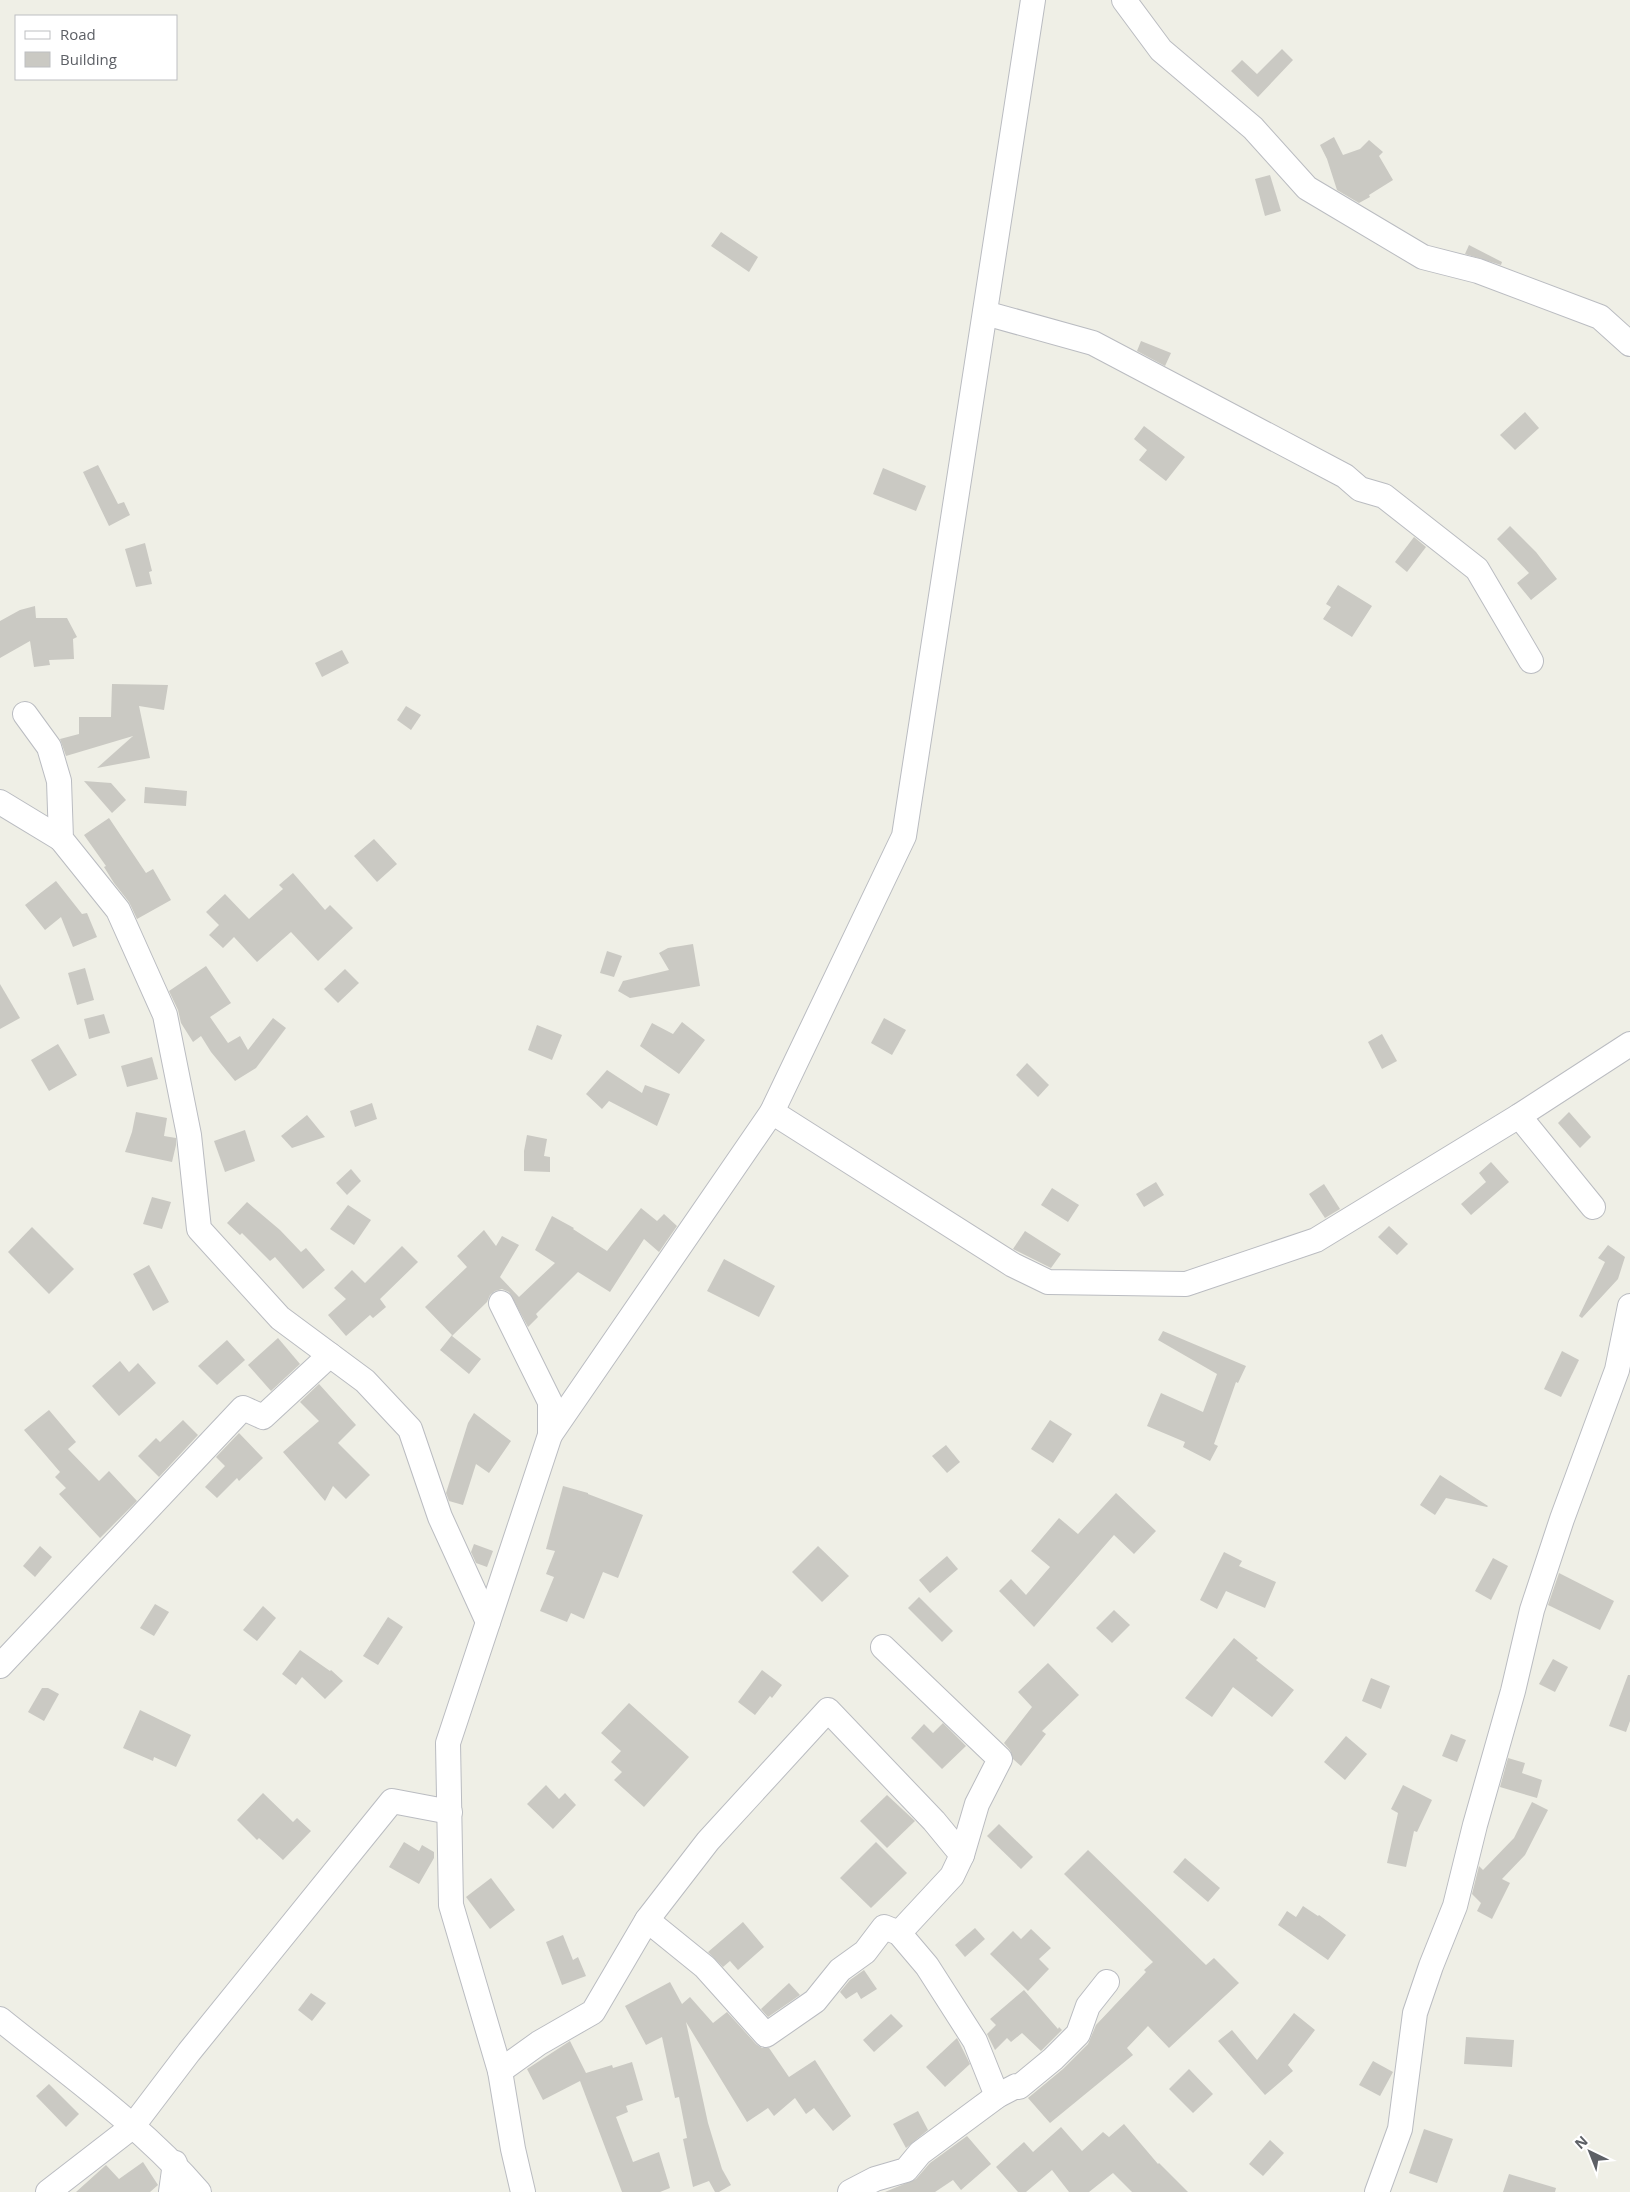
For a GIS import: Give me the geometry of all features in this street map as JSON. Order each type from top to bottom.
[{"type":"street","points":[[523,2192],[512,2149],[500,2071],[451,1904],[448,1743],[550,1435],[772,1112],[904,836],[1033,0]]},
{"type":"street","points":[[1124,0],[1160,50],[1253,128],[1307,188],[1423,257],[1478,271],[1600,317],[1630,344]]},
{"type":"street","points":[[985,313],[1093,343],[1345,476],[1360,489],[1384,496],[1477,569],[1531,661]]},
{"type":"street","points":[[25,714],[49,747],[52,756],[59,782],[61,839]]},
{"type":"street","points":[[0,802],[61,839],[118,910],[165,1015],[189,1135],[199,1229],[280,1318],[365,1380],[410,1429],[440,1517],[488,1622]]},
{"type":"street","points":[[772,1112],[1013,1265],[1048,1282],[1186,1284],[1316,1240],[1519,1116],[1630,1044]]},
{"type":"street","points":[[1519,1116],[1593,1207]]},
{"type":"street","points":[[501,1303],[550,1402],[550,1435]]},
{"type":"street","points":[[1377,2192],[1400,2129],[1415,2013],[1455,1906],[1532,1610],[1562,1519],[1617,1370],[1630,1306]]},
{"type":"street","points":[[0,1666],[243,1408],[263,1417],[330,1355]]},
{"type":"street","points":[[883,1648],[1000,1759],[977,1804],[962,1856],[952,1876],[900,1933]]},
{"type":"street","points":[[500,2071],[539,2043],[594,2012],[647,1920],[708,1841],[828,1710],[934,1821],[962,1856]]},
{"type":"street","points":[[48,2192],[132,2127],[189,2052],[392,1801],[450,1812]]},
{"type":"street","points":[[647,1920],[705,1967],[766,2035],[815,2001],[840,1970],[865,1952],[884,1926],[900,1933],[927,1966],[975,2040],[997,2096]]},
{"type":"street","points":[[850,2192],[875,2179],[906,2170],[920,2153],[997,2096],[1016,2086],[1019,2087],[1053,2059],[1078,2034],[1088,2006],[1107,1982]]},
{"type":"street","points":[[0,2019],[132,2127],[174,2164],[199,2192]]},
{"type":"street","points":[[171,2192],[174,2164]]},
{"type":"building","points":[[1282,49],[1293,60],[1258,97],[1231,71],[1242,60],[1257,74]]},
{"type":"building","points":[[1334,137],[1343,155],[1360,149],[1369,140],[1383,152],[1379,156],[1393,180],[1359,203],[1337,190],[1327,159],[1320,145]]},
{"type":"building","points":[[1270,175],[1281,211],[1265,216],[1255,179]]},
{"type":"building","points":[[721,232],[758,257],[749,272],[711,246]]},
{"type":"building","points":[[1469,245],[1502,262],[1501,265],[1465,254]]},
{"type":"building","points":[[1141,341],[1171,353],[1165,366],[1137,351]]},
{"type":"building","points":[[1525,412],[1539,428],[1515,450],[1500,435]]},
{"type":"building","points":[[1144,426],[1185,457],[1166,481],[1139,460],[1147,450],[1134,439]]},
{"type":"building","points":[[98,465],[118,504],[124,502],[130,515],[109,526],[83,472]]},
{"type":"building","points":[[883,468],[926,486],[916,511],[873,494]]},
{"type":"building","points":[[1510,526],[1536,552],[1557,579],[1531,600],[1517,583],[1529,573],[1497,539]]},
{"type":"building","points":[[1414,537],[1426,547],[1407,572],[1395,562]]},
{"type":"building","points":[[145,543],[152,571],[149,572],[152,584],[136,587],[125,549]]},
{"type":"building","points":[[1338,585],[1372,606],[1352,637],[1323,619],[1331,607],[1326,604]]},
{"type":"building","points":[[35,606],[36,618],[67,618],[77,637],[73,639],[74,659],[49,660],[50,665],[34,667],[30,641],[0,658],[0,621],[20,610]]},
{"type":"building","points":[[342,650],[349,663],[322,677],[315,663]]},
{"type":"building","points":[[112,684],[168,685],[164,710],[139,706],[150,758],[97,768],[133,736],[66,756],[60,739],[79,734],[79,717],[111,717]]},
{"type":"building","points":[[406,706],[421,715],[411,730],[397,720]]},
{"type":"building","points":[[84,781],[111,783],[126,800],[112,813]]},
{"type":"building","points":[[145,787],[187,791],[186,806],[144,803]]},
{"type":"building","points":[[109,818],[146,873],[153,869],[171,900],[137,919],[129,902],[114,883],[104,867],[106,866],[84,835]]},
{"type":"building","points":[[374,839],[397,864],[377,882],[354,856]]},
{"type":"building","points":[[293,873],[325,910],[330,905],[353,928],[318,961],[291,932],[257,962],[234,937],[223,948],[209,935],[219,925],[206,912],[225,894],[249,919],[283,889],[279,885]]},
{"type":"building","points":[[56,881],[82,914],[87,913],[97,937],[73,947],[61,917],[45,930],[25,905]]},
{"type":"building","points":[[693,944],[700,986],[630,998],[618,991],[623,981],[669,970],[659,953],[668,948]]},
{"type":"building","points":[[607,951],[622,956],[614,977],[600,973]]},
{"type":"building","points":[[206,966],[231,1003],[210,1017],[228,1043],[240,1036],[248,1050],[273,1018],[286,1028],[256,1068],[235,1081],[211,1052],[201,1036],[193,1042],[181,1023],[178,1010],[169,991]]},
{"type":"building","points":[[85,968],[94,1000],[77,1005],[68,973]]},
{"type":"building","points":[[345,969],[359,983],[338,1003],[324,989]]},
{"type":"building","points":[[0,984],[20,1018],[0,1029]]},
{"type":"building","points":[[104,1014],[110,1033],[89,1039],[84,1019]]},
{"type":"building","points":[[884,1018],[906,1030],[892,1055],[871,1043]]},
{"type":"building","points":[[682,1022],[705,1040],[679,1074],[640,1046],[652,1023],[673,1034]]},
{"type":"building","points":[[537,1025],[562,1035],[552,1060],[528,1050]]},
{"type":"building","points":[[1382,1034],[1397,1061],[1382,1069],[1368,1042]]},
{"type":"building","points":[[58,1044],[77,1075],[49,1091],[31,1060]]},
{"type":"building","points":[[152,1057],[158,1079],[127,1087],[121,1066]]},
{"type":"building","points":[[1027,1063],[1049,1085],[1038,1097],[1016,1075]]},
{"type":"building","points":[[607,1070],[642,1093],[645,1085],[670,1094],[657,1126],[609,1101],[602,1109],[586,1094]]},
{"type":"building","points":[[372,1103],[377,1119],[355,1127],[350,1111]]},
{"type":"building","points":[[136,1112],[167,1118],[164,1136],[176,1138],[172,1162],[125,1152]]},
{"type":"building","points":[[1569,1112],[1591,1137],[1580,1148],[1558,1123]]},
{"type":"building","points":[[307,1115],[325,1137],[292,1148],[281,1136]]},
{"type":"building","points":[[245,1130],[255,1161],[225,1172],[214,1141]]},
{"type":"building","points":[[527,1135],[547,1139],[544,1156],[550,1157],[550,1172],[524,1171],[524,1151]]},
{"type":"building","points":[[1491,1162],[1509,1182],[1471,1215],[1461,1204],[1486,1182],[1479,1173]]},
{"type":"building","points":[[351,1169],[361,1181],[347,1195],[336,1183]]},
{"type":"building","points":[[1156,1182],[1164,1195],[1144,1207],[1136,1194]]},
{"type":"building","points":[[1324,1184],[1340,1209],[1325,1218],[1309,1194]]},
{"type":"building","points":[[1052,1188],[1079,1205],[1068,1222],[1041,1205]]},
{"type":"building","points":[[152,1197],[171,1202],[162,1229],[143,1224]]},
{"type":"building","points":[[247,1202],[280,1230],[301,1252],[306,1248],[325,1270],[303,1289],[275,1257],[270,1261],[242,1233],[240,1235],[227,1223]]},
{"type":"building","points":[[348,1205],[371,1220],[354,1245],[330,1229]]},
{"type":"building","points":[[641,1208],[657,1221],[664,1214],[677,1226],[659,1252],[644,1239],[610,1292],[578,1272],[536,1314],[538,1317],[528,1327],[509,1292],[502,1289],[495,1291],[490,1295],[487,1302],[452,1336],[481,1359],[469,1374],[440,1350],[452,1335],[425,1307],[467,1267],[457,1256],[484,1230],[496,1246],[502,1236],[519,1245],[500,1277],[519,1297],[555,1263],[535,1250],[552,1216],[574,1228],[607,1251]]},
{"type":"building","points":[[1389,1226],[1408,1244],[1397,1255],[1378,1237]]},
{"type":"building","points":[[32,1227],[74,1269],[49,1294],[8,1252]]},
{"type":"building","points":[[1025,1231],[1061,1254],[1051,1268],[1013,1249]]},
{"type":"building","points":[[1608,1245],[1625,1257],[1618,1279],[1582,1318],[1579,1316],[1605,1262],[1598,1258]]},
{"type":"building","points":[[402,1246],[418,1262],[380,1299],[386,1307],[373,1318],[370,1315],[346,1336],[328,1315],[346,1299],[334,1288],[352,1270],[365,1283]]},
{"type":"building","points":[[724,1259],[775,1286],[759,1317],[707,1291]]},
{"type":"building","points":[[149,1265],[169,1302],[153,1311],[133,1274]]},
{"type":"building","points":[[1163,1331],[1246,1366],[1238,1383],[1236,1382],[1214,1444],[1218,1446],[1210,1461],[1183,1447],[1185,1442],[1147,1426],[1161,1393],[1203,1412],[1217,1374],[1158,1340]]},
{"type":"building","points":[[278,1338],[300,1364],[271,1391],[248,1365]]},
{"type":"building","points":[[227,1340],[245,1360],[217,1385],[198,1366]]},
{"type":"building","points":[[1562,1351],[1579,1360],[1561,1397],[1544,1389]]},
{"type":"building","points":[[120,1361],[129,1372],[138,1363],[156,1383],[119,1416],[92,1386]]},
{"type":"building","points":[[319,1384],[356,1425],[338,1443],[370,1475],[346,1499],[333,1486],[325,1501],[283,1452],[319,1421],[300,1402]]},
{"type":"building","points":[[49,1410],[76,1442],[68,1449],[99,1481],[109,1471],[137,1501],[100,1538],[59,1494],[66,1488],[55,1477],[60,1472],[24,1430]]},
{"type":"building","points":[[474,1413],[511,1441],[489,1473],[476,1464],[463,1505],[449,1501],[446,1493],[468,1423]]},
{"type":"building","points":[[183,1420],[198,1435],[159,1477],[138,1456],[156,1438],[160,1442]]},
{"type":"building","points":[[1050,1420],[1072,1434],[1053,1463],[1031,1449]]},
{"type":"building","points":[[239,1433],[263,1458],[239,1481],[237,1478],[217,1498],[205,1487],[225,1466],[216,1457]]},
{"type":"building","points":[[946,1445],[960,1462],[947,1473],[932,1456]]},
{"type":"building","points":[[1440,1475],[1488,1506],[1446,1498],[1435,1515],[1420,1505]]},
{"type":"building","points":[[563,1486],[588,1493],[643,1515],[618,1578],[603,1572],[584,1619],[571,1613],[567,1622],[540,1611],[554,1577],[546,1574],[555,1551],[546,1549]]},
{"type":"building","points":[[1116,1493],[1156,1531],[1134,1554],[1114,1535],[1034,1627],[999,1591],[1011,1579],[1026,1595],[1050,1567],[1031,1551],[1059,1518],[1078,1534]]},
{"type":"building","points":[[474,1544],[493,1551],[487,1567],[476,1563],[471,1552]]},
{"type":"building","points":[[40,1546],[52,1557],[35,1577],[23,1566]]},
{"type":"building","points":[[818,1546],[849,1576],[822,1602],[792,1572]]},
{"type":"building","points":[[1224,1552],[1242,1561],[1239,1566],[1276,1582],[1265,1608],[1226,1591],[1217,1609],[1200,1600]]},
{"type":"building","points":[[947,1556],[958,1569],[930,1593],[919,1580]]},
{"type":"building","points":[[1493,1558],[1508,1566],[1491,1600],[1475,1591]]},
{"type":"building","points":[[1559,1573],[1614,1601],[1600,1630],[1548,1605]]},
{"type":"building","points":[[919,1597],[953,1631],[942,1642],[908,1608]]},
{"type":"building","points":[[155,1604],[169,1612],[154,1636],[140,1628]]},
{"type":"building","points":[[263,1606],[276,1618],[257,1641],[243,1630]]},
{"type":"building","points":[[1114,1610],[1130,1625],[1112,1643],[1096,1628]]},
{"type":"building","points":[[388,1617],[403,1627],[378,1665],[363,1656]]},
{"type":"building","points":[[1234,1638],[1258,1658],[1256,1660],[1294,1690],[1272,1717],[1233,1687],[1212,1717],[1185,1698]]},
{"type":"building","points":[[300,1650],[331,1670],[343,1681],[325,1699],[302,1677],[296,1685],[282,1674]]},
{"type":"building","points":[[1553,1659],[1568,1667],[1555,1692],[1539,1684]]},
{"type":"building","points":[[1048,1663],[1079,1695],[1042,1731],[1046,1734],[1021,1766],[1013,1759],[1010,1750],[1004,1743],[1032,1707],[1018,1692]]},
{"type":"building","points":[[762,1670],[782,1685],[772,1698],[770,1696],[755,1715],[738,1702]]},
{"type":"building","points":[[1628,1675],[1630,1675],[1630,1721],[1626,1732],[1609,1726]]},
{"type":"building","points":[[1371,1678],[1390,1686],[1381,1709],[1362,1701]]},
{"type":"building","points":[[42,1688],[48,1688],[59,1694],[44,1721],[28,1712]]},
{"type":"building","points":[[629,1703],[689,1757],[644,1807],[614,1780],[622,1772],[611,1762],[621,1751],[601,1733]]},
{"type":"building","points":[[140,1710],[191,1735],[176,1767],[154,1757],[153,1761],[123,1748]]},
{"type":"building","points":[[943,1723],[966,1746],[942,1769],[911,1738],[924,1724],[933,1733]]},
{"type":"building","points":[[1451,1734],[1466,1740],[1457,1762],[1442,1756]]},
{"type":"building","points":[[1346,1736],[1367,1754],[1345,1780],[1324,1762]]},
{"type":"building","points":[[1508,1758],[1525,1763],[1522,1773],[1542,1780],[1537,1798],[1500,1787]]},
{"type":"building","points":[[546,1785],[559,1799],[565,1793],[576,1805],[553,1829],[527,1804]]},
{"type":"building","points":[[1403,1785],[1432,1800],[1417,1832],[1414,1831],[1406,1867],[1387,1863],[1398,1813],[1391,1809]]},
{"type":"building","points":[[263,1793],[293,1822],[297,1818],[311,1831],[283,1860],[259,1838],[257,1840],[237,1820]]},
{"type":"building","points":[[887,1795],[915,1821],[887,1848],[860,1821]]},
{"type":"building","points":[[1532,1802],[1548,1810],[1525,1855],[1502,1879],[1510,1883],[1492,1919],[1477,1911],[1481,1903],[1472,1894],[1479,1866],[1483,1870],[1514,1838]]},
{"type":"building","points":[[999,1824],[1033,1857],[1021,1869],[987,1836]]},
{"type":"building","points":[[404,1842],[419,1851],[422,1845],[434,1852],[434,1858],[419,1884],[389,1867]]},
{"type":"building","points":[[876,1842],[907,1873],[871,1908],[840,1878]]},
{"type":"building","points":[[1088,1850],[1206,1965],[1214,1958],[1239,1983],[1169,2048],[1148,2026],[1127,2048],[1133,2055],[1050,2123],[1028,2098],[1063,2069],[1088,2044],[1096,2025],[1146,1972],[1144,1970],[1153,1962],[1064,1874]]},
{"type":"building","points":[[1185,1858],[1220,1888],[1208,1902],[1173,1872]]},
{"type":"building","points":[[491,1878],[515,1910],[490,1929],[466,1897]]},
{"type":"building","points":[[1303,1906],[1346,1935],[1328,1960],[1278,1925],[1287,1911],[1296,1917]]},
{"type":"building","points":[[743,1922],[764,1947],[738,1970],[730,1961],[723,1967],[708,1952]]},
{"type":"building","points":[[975,1928],[985,1939],[965,1957],[955,1945]]},
{"type":"building","points":[[1031,1929],[1051,1948],[1039,1959],[1049,1969],[1028,1991],[990,1954],[1013,1931],[1021,1939]]},
{"type":"building","points":[[563,1935],[573,1960],[578,1957],[586,1976],[562,1985],[546,1942]]},
{"type":"building","points":[[864,1970],[877,1989],[861,1999],[857,1992],[846,1999],[840,1992],[850,1980]]},
{"type":"building","points":[[670,1982],[682,2004],[690,1997],[713,2023],[727,2012],[756,2044],[762,2048],[769,2048],[789,2077],[815,2060],[851,2116],[833,2131],[814,2108],[806,2114],[795,2098],[774,2116],[768,2108],[747,2122],[686,2022],[708,2123],[722,2169],[731,2185],[719,2192],[715,2192],[709,2181],[693,2187],[683,2139],[687,2138],[679,2097],[675,2098],[662,2037],[646,2045],[625,2006]]},
{"type":"building","points":[[789,1983],[800,1995],[768,2017],[761,2009]]},
{"type":"building","points":[[1024,1990],[1058,2029],[1059,2027],[1062,2030],[1041,2051],[1022,2033],[1011,2042],[1007,2038],[995,2050],[987,2034],[996,2025],[990,2019]]},
{"type":"building","points":[[311,1993],[326,2003],[312,2021],[298,2010]]},
{"type":"building","points":[[1294,2013],[1315,2030],[1288,2065],[1293,2071],[1265,2095],[1218,2041],[1232,2030],[1257,2060]]},
{"type":"building","points":[[891,2014],[903,2026],[874,2052],[863,2040]]},
{"type":"building","points":[[1466,2037],[1514,2040],[1512,2067],[1464,2064]]},
{"type":"building","points":[[957,2038],[970,2064],[945,2087],[926,2067]]},
{"type":"building","points":[[570,2041],[586,2073],[612,2065],[613,2068],[632,2062],[643,2100],[626,2106],[628,2112],[616,2117],[633,2162],[659,2152],[670,2188],[660,2192],[622,2192],[580,2081],[543,2100],[527,2069]]},
{"type":"building","points":[[1373,2061],[1393,2072],[1380,2096],[1359,2085]]},
{"type":"building","points":[[1189,2069],[1213,2094],[1193,2113],[1169,2089]]},
{"type":"building","points":[[49,2084],[79,2114],[66,2127],[36,2096]]},
{"type":"building","points":[[918,2111],[928,2130],[906,2148],[893,2124]]},
{"type":"building","points":[[1124,2124],[1158,2164],[1188,2192],[1132,2192],[1113,2173],[1089,2192],[1069,2192],[1052,2170],[1026,2192],[1018,2192],[996,2167],[1024,2142],[1033,2152],[1061,2127],[1082,2151],[1103,2132],[1109,2137]]},
{"type":"building","points":[[1424,2129],[1453,2139],[1437,2183],[1409,2173]]},
{"type":"building","points":[[967,2136],[991,2164],[961,2190],[953,2180],[935,2192],[885,2192],[916,2179],[930,2163]]},
{"type":"building","points":[[1270,2140],[1284,2153],[1263,2176],[1249,2164]]},
{"type":"building","points":[[143,2162],[158,2185],[150,2192],[76,2192],[106,2165],[119,2179]]},
{"type":"building","points":[[1509,2174],[1556,2188],[1555,2192],[1503,2192]]}]
